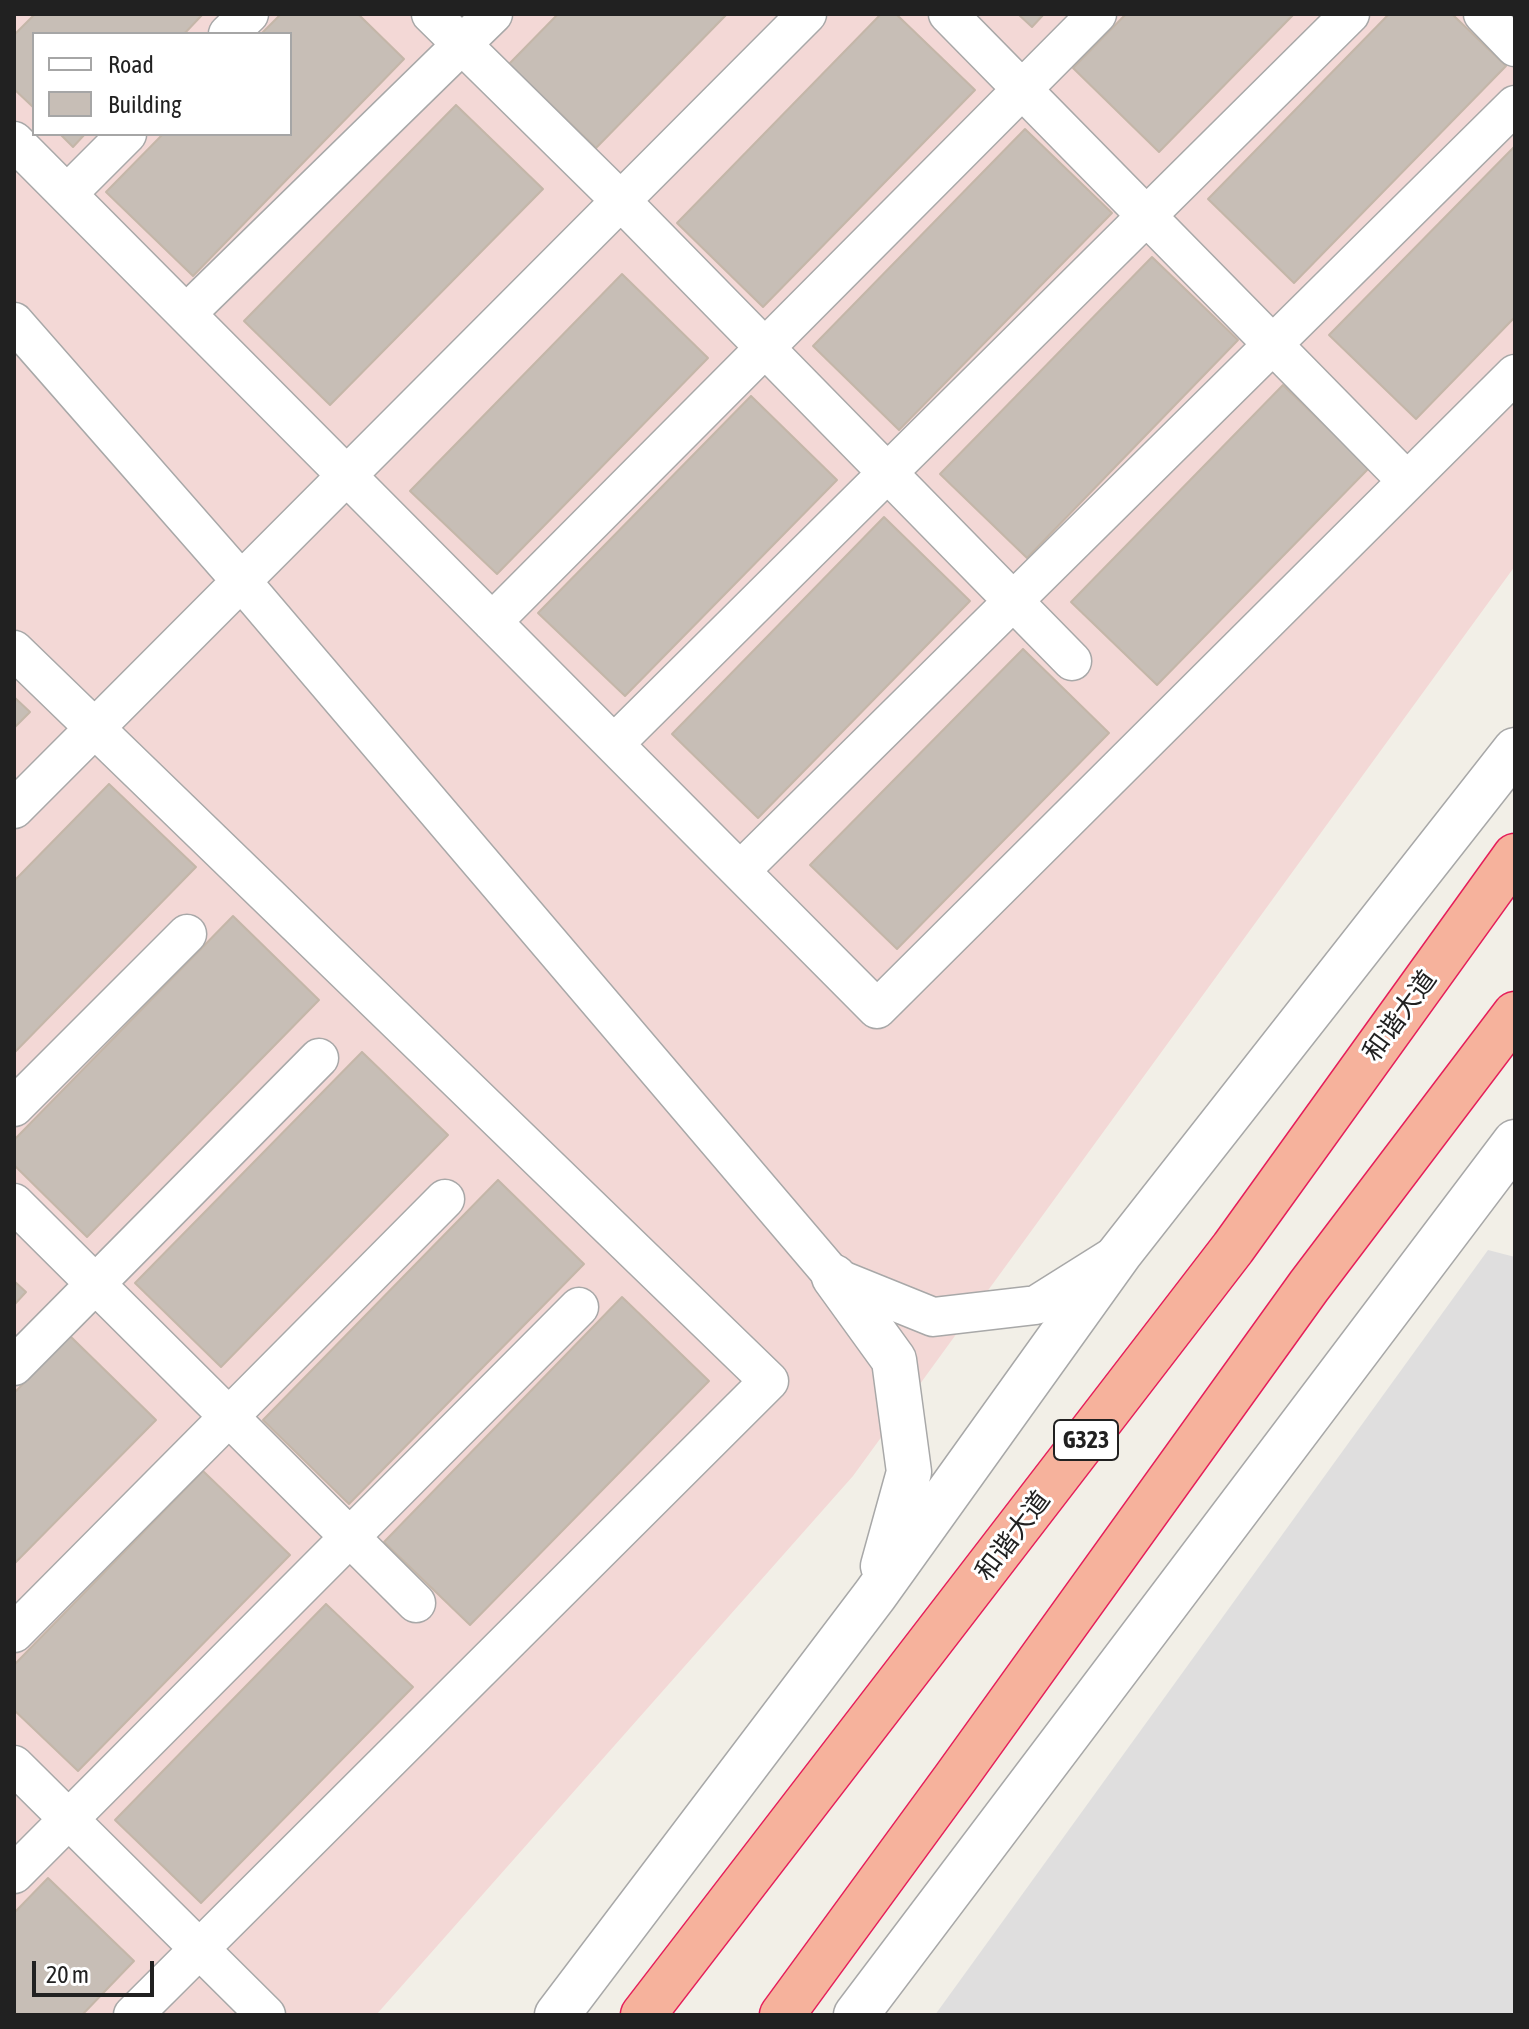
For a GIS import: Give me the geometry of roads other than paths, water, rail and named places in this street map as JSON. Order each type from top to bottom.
[{"type":"highway","name":"和谐大道","points":[[643,2015],[1233,1248],[1515,856]]},
{"type":"highway","points":[[782,2015],[1309,1286],[1515,1014]]},
{"type":"street","points":[[230,32],[249,14]]},
{"type":"street","points":[[431,14],[621,201],[1072,661]]},
{"type":"street","points":[[186,314],[493,14]]},
{"type":"street","points":[[14,809],[807,14]]},
{"type":"street","points":[[948,14],[1407,481]]},
{"type":"street","points":[[492,622],[1097,14]]},
{"type":"street","points":[[614,744],[1350,14]]},
{"type":"street","points":[[1483,14],[1515,47]]},
{"type":"street","points":[[740,871],[1515,105]]},
{"type":"street","points":[[67,194],[125,136]]},
{"type":"street","points":[[14,141],[877,1009],[1515,374]]},
{"type":"street","points":[[14,322],[242,582],[834,1277],[894,1360],[909,1472],[875,1595]]},
{"type":"street","points":[[14,650],[769,1381],[133,2015]]},
{"type":"street","points":[[557,2015],[875,1595],[1120,1253],[1515,750]]},
{"type":"street","points":[[14,1107],[187,934]]},
{"type":"street","points":[[14,1366],[319,1058]]},
{"type":"street","points":[[856,2015],[1515,1142]]},
{"type":"street","points":[[14,1633],[445,1199]]},
{"type":"street","points":[[14,1203],[416,1603]]},
{"type":"street","points":[[834,1277],[933,1317],[1036,1305],[1120,1253]]},
{"type":"street","points":[[14,1874],[579,1307]]},
{"type":"street","points":[[14,1765],[266,2015]]}]
